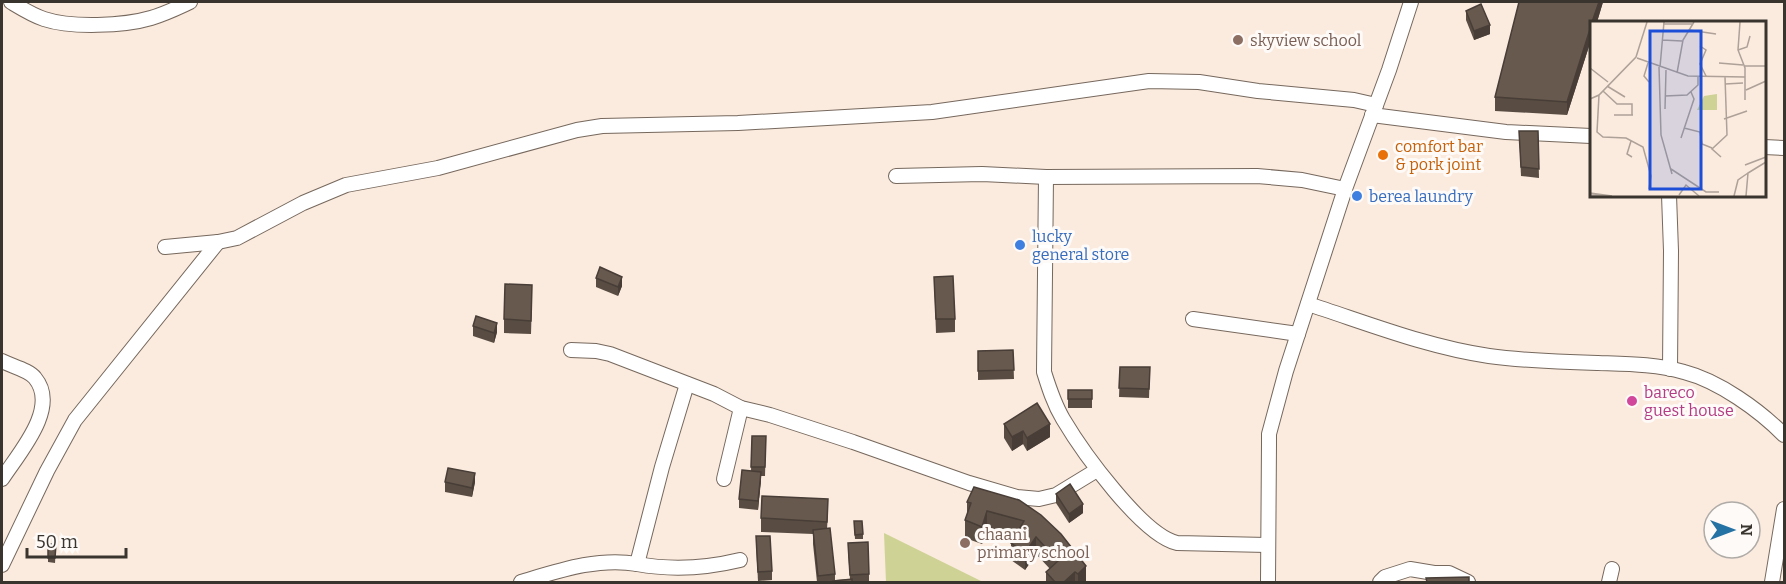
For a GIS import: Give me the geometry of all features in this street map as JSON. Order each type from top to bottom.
[{"type":"street","points":[[11,2],[45,19],[76,24],[117,23],[149,19],[190,2]]},
{"type":"street","points":[[1268,582],[1269,434],[1286,371],[1345,189],[1389,70],[1411,2]]},
{"type":"street","points":[[165,247],[237,238],[303,203],[346,185],[438,168],[577,130],[602,126],[738,123],[932,112],[1149,81],[1199,82],[1258,91],[1354,100],[1374,110],[1506,132],[1590,136]]},
{"type":"street","points":[[1765,147],[1785,148]]},
{"type":"street","points":[[896,176],[982,174],[1046,177],[1257,176],[1302,180],[1345,189]]},
{"type":"street","points":[[1046,177],[1044,372],[1062,418],[1097,470],[1146,524],[1167,540],[1177,543],[1267,545]]},
{"type":"street","points":[[1670,196],[1670,369]]},
{"type":"street","points":[[2,565],[47,471],[75,420],[218,242]]},
{"type":"street","points":[[1308,304],[1456,350],[1547,361],[1648,364],[1687,372],[1716,385],[1750,406],[1785,435]]},
{"type":"street","points":[[1193,319],[1298,334]]},
{"type":"street","points":[[571,350],[589,350],[610,354],[714,394],[741,408],[780,418],[969,483],[1017,497],[1039,499],[1056,495],[1097,470]]},
{"type":"street","points":[[2,361],[34,376],[41,388],[43,405],[37,425],[2,479]]},
{"type":"street","points":[[637,564],[687,384]]},
{"type":"street","points":[[724,479],[741,408]]},
{"type":"street","points":[[1772,582],[1785,509]]},
{"type":"street","points":[[521,582],[602,561],[621,561],[659,567],[711,566],[740,560]]},
{"type":"street","points":[[1380,582],[1385,577],[1410,569],[1449,573],[1468,582]]},
{"type":"green space","points":[[884,533],[983,582],[886,582]]},
{"type":"building","points":[[1519,2],[1599,2],[1592,21],[1590,21],[1590,29],[1567,102],[1495,97]]},
{"type":"building","points":[[1481,4],[1490,25],[1474,31],[1466,11]]},
{"type":"building","points":[[1519,131],[1538,131],[1539,169],[1521,167]]},
{"type":"building","points":[[600,267],[622,277],[618,287],[596,278]]},
{"type":"building","points":[[953,276],[955,319],[936,319],[934,277]]},
{"type":"building","points":[[505,284],[532,285],[531,321],[504,319]]},
{"type":"building","points":[[476,316],[497,323],[494,333],[473,326]]},
{"type":"building","points":[[1013,350],[1014,370],[978,371],[978,351]]},
{"type":"building","points":[[1120,367],[1150,367],[1149,389],[1119,388]]},
{"type":"building","points":[[1068,390],[1092,390],[1092,399],[1068,399]]},
{"type":"building","points":[[1037,403],[1050,424],[1027,438],[1023,431],[1012,437],[1004,424]]},
{"type":"building","points":[[752,436],[766,436],[765,467],[751,467]]},
{"type":"building","points":[[448,468],[475,473],[472,488],[445,482]]},
{"type":"building","points":[[742,470],[761,472],[758,501],[739,499]]},
{"type":"building","points":[[1070,484],[1083,504],[1069,514],[1056,494]]},
{"type":"building","points":[[974,487],[1019,500],[1041,515],[1061,534],[1086,566],[1064,582],[1055,582],[1046,572],[1058,561],[1036,537],[1025,553],[1011,543],[1024,521],[987,511],[982,527],[965,520],[971,503],[967,502]]},
{"type":"building","points":[[762,496],[828,499],[827,522],[761,518]]},
{"type":"building","points":[[854,521],[862,521],[863,534],[855,535]]},
{"type":"building","points":[[830,528],[835,574],[818,576],[813,530]]},
{"type":"building","points":[[756,536],[770,536],[772,571],[758,572]]},
{"type":"building","points":[[868,542],[869,574],[850,575],[848,543]]},
{"type":"building","points":[[48,544],[56,544],[55,558],[48,558]]},
{"type":"building","points":[[1469,577],[1469,582],[1427,582],[1426,578]]},
{"type":"building","points":[[852,579],[852,582],[833,581]]},
{"type":"place","name":"skyview school","points":[[1238,40]]},
{"type":"place","name":"comfort bar & pork joint","points":[[1383,155]]},
{"type":"place","name":"berea laundry","points":[[1357,196]]},
{"type":"place","name":"lucky general store","points":[[1020,245]]},
{"type":"place","name":"bareco guest house","points":[[1632,401]]},
{"type":"place","name":"chaani primary school","points":[[965,543]]}]
